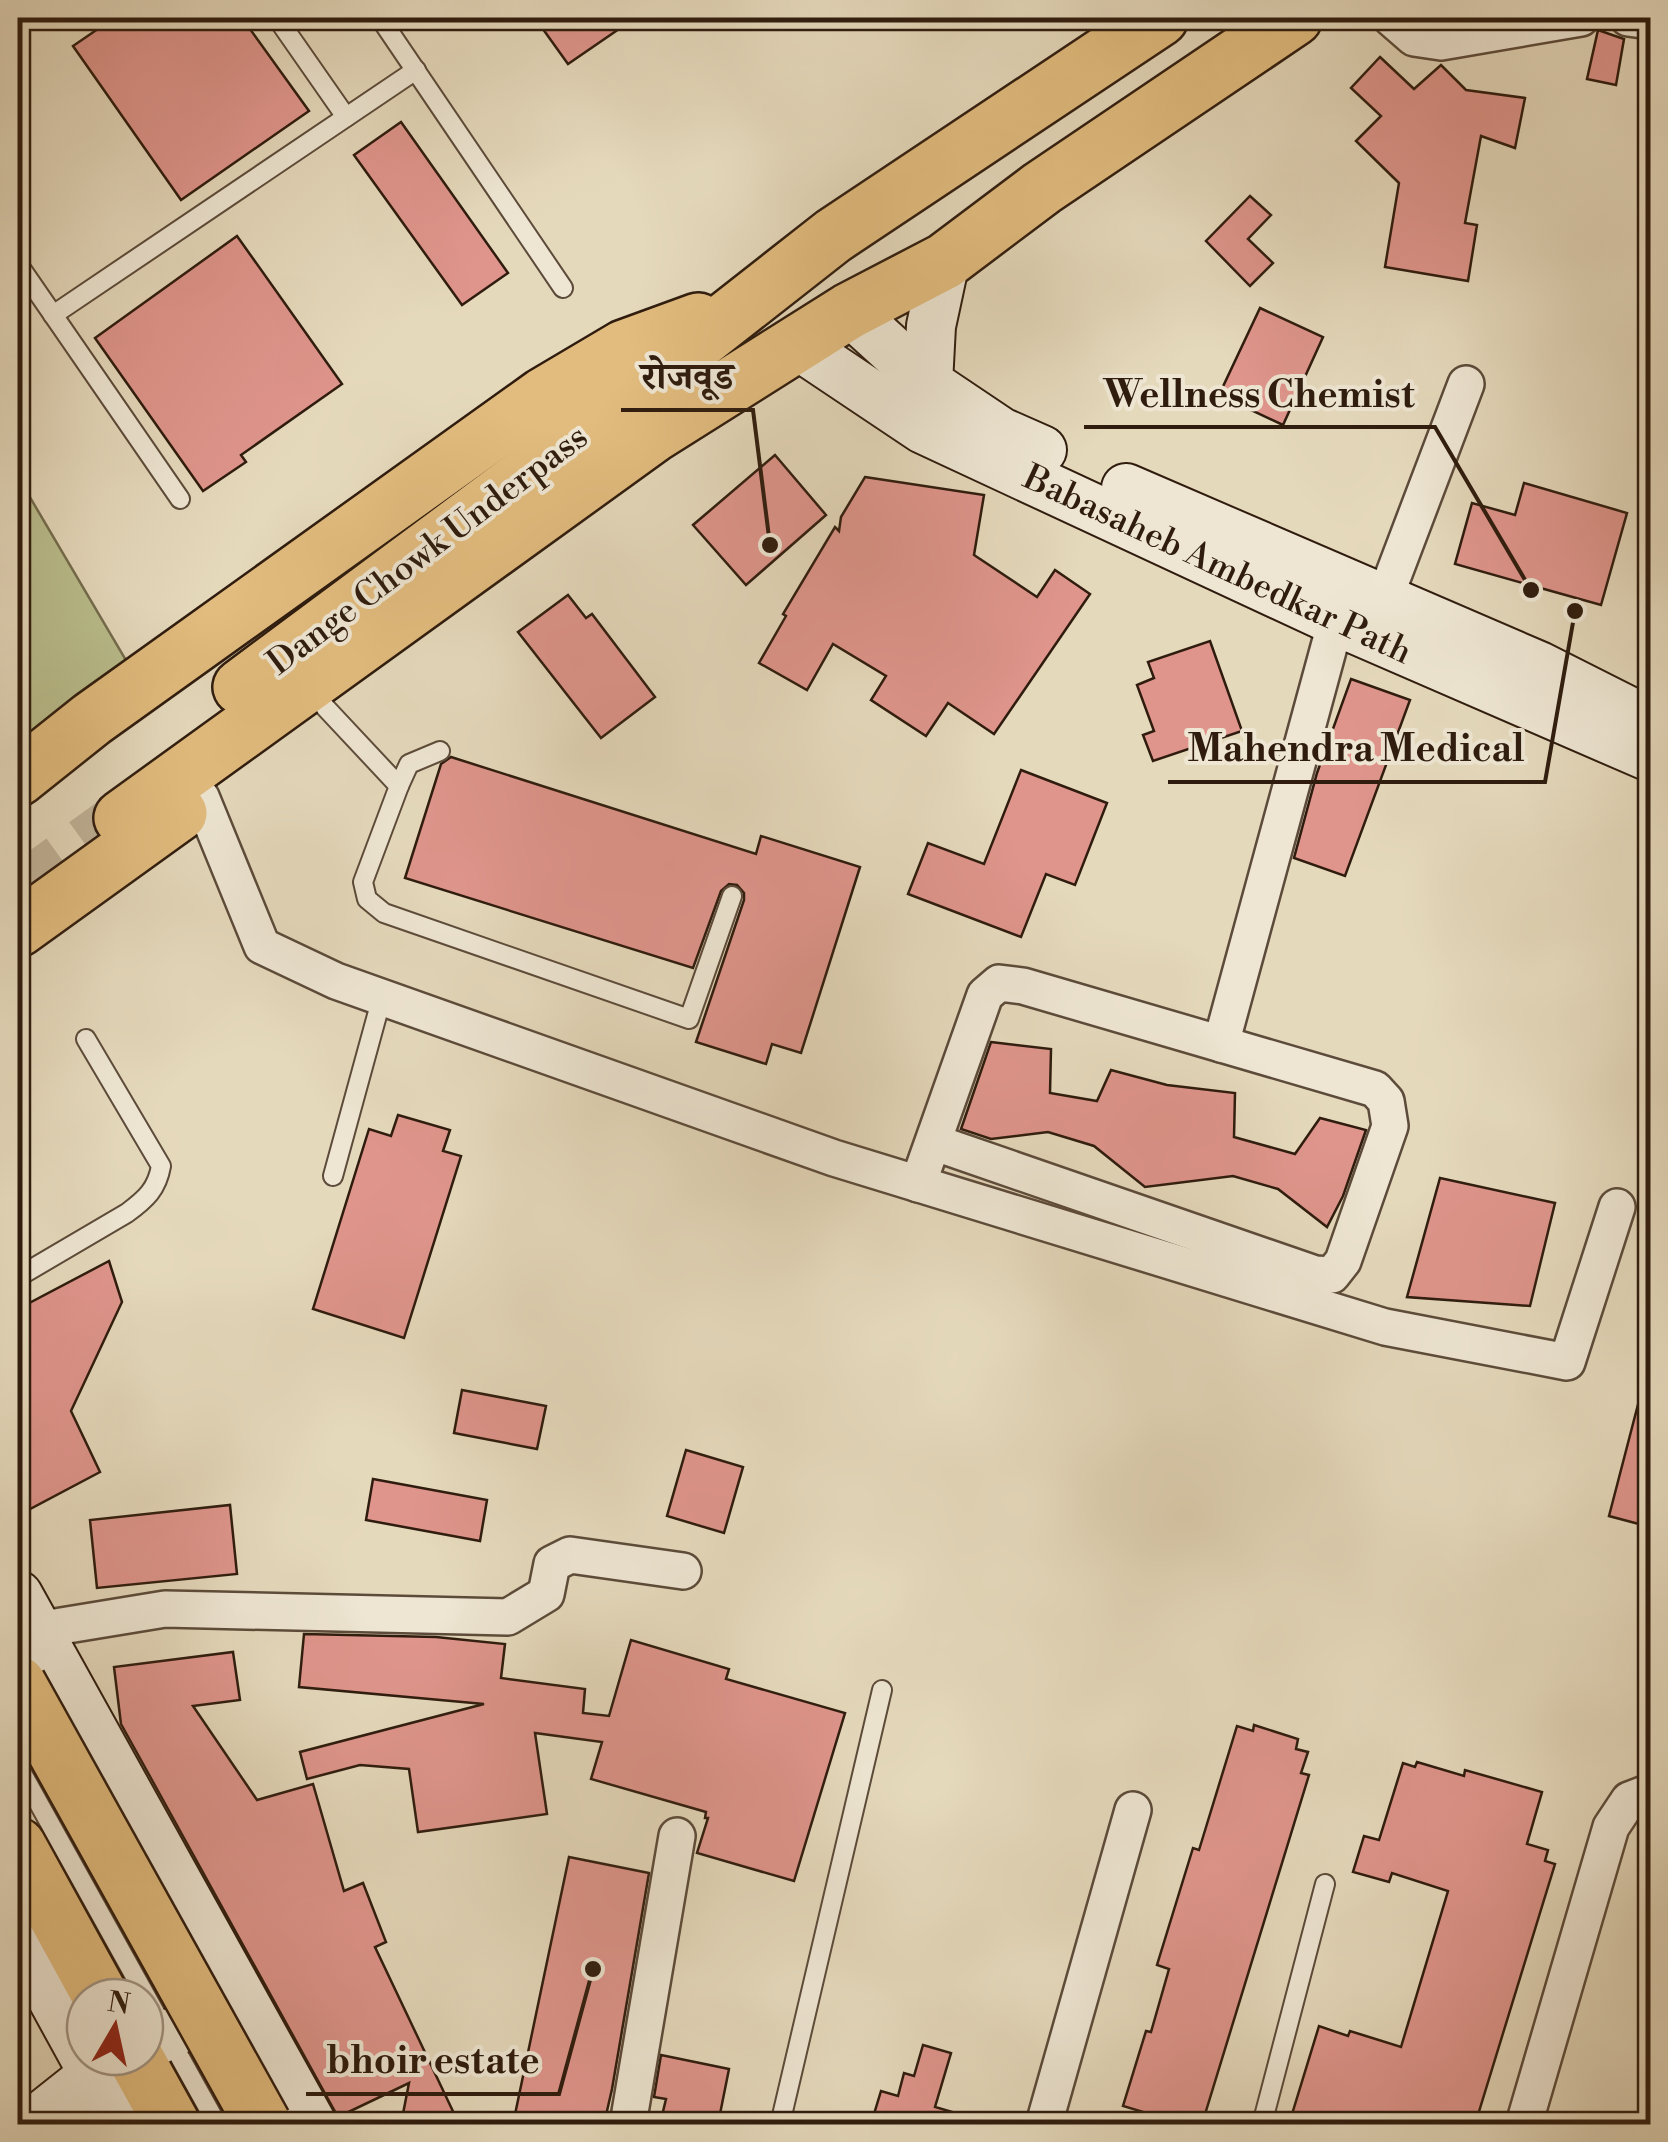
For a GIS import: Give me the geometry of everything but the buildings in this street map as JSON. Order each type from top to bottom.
[{"type":"main road","name":"Dange Chowk Underpass","points":[[1160,18],[834,236],[114,803],[715,394],[849,312],[946,262],[1042,188],[1294,18]]},
{"type":"main road","points":[[18,778],[92,720],[543,396],[624,348],[744,304]]},
{"type":"main road","points":[[18,929],[619,494],[654,434]]},
{"type":"main road","points":[[18,1684],[263,2124]]},
{"type":"main road","points":[[18,1846],[91,1977]]},
{"type":"main road","points":[[146,2077],[172,2124]]},
{"type":"street","points":[[1391,18],[1414,38],[1441,42],[1581,18]]},
{"type":"street","points":[[1628,18],[1650,21]]},
{"type":"street","points":[[928,383],[930,326],[946,262]]},
{"type":"street","name":"Babasaheb Ambedkar Path","points":[[849,312],[928,383],[1001,432],[1363,618],[1650,756]]},
{"type":"street","name":"Babasaheb Ambedkar Path","points":[[799,346],[924,430],[1363,618],[1539,666],[1650,722]]},
{"type":"street","points":[[1221,1044],[1363,618],[1466,384]]},
{"type":"street","points":[[201,797],[262,946],[336,981],[834,1158],[1384,1327],[1566,1362],[1617,1207]]},
{"type":"street","points":[[918,1184],[985,995],[999,983],[1024,986],[1375,1089],[1386,1101],[1390,1126],[1343,1261],[1332,1274],[1315,1274],[933,1142]]},
{"type":"street","points":[[312,2124],[27,1613],[165,1608],[508,1617],[546,1594],[552,1564],[570,1555],[683,1570]]},
{"type":"street","points":[[1524,2124],[1611,1827],[1629,1800],[1650,1792]]},
{"type":"street","points":[[1044,2124],[1133,1810]]},
{"type":"street","points":[[628,2124],[676,1836]]},
{"type":"street","points":[[18,1936],[65,1984]]},
{"type":"street","points":[[165,2037],[240,1996]]},
{"type":"street","points":[[30,2111],[92,2077]]},
{"type":"street","points":[[122,2124],[130,2077]]},
{"type":"lane","points":[[277,18],[346,117]]},
{"type":"lane","points":[[380,18],[563,288]]},
{"type":"lane","points":[[53,315],[416,70]]},
{"type":"lane","points":[[18,264],[180,500]]},
{"type":"lane","points":[[325,707],[399,786]]},
{"type":"lane","points":[[440,750],[409,764],[364,882],[367,899],[384,913],[689,1019],[732,896]]},
{"type":"lane","points":[[333,1176],[382,997]]},
{"type":"lane","points":[[18,1277],[128,1213],[158,1184],[160,1166],[86,1039]]},
{"type":"lane","points":[[780,2124],[882,1690]]},
{"type":"lane","points":[[18,1766],[103,1977]]},
{"type":"lane","points":[[1262,2124],[1325,1884]]},
{"type":"lane","points":[[161,2077],[217,2124]]},
{"type":"green space","points":[[18,477],[130,667],[18,742]]},
{"type":"tunnel","points":[[18,893],[122,818]]},
{"type":"place","name":"रोजवूड","points":[[770,545]]},
{"type":"place","name":"Wellness Chemist","points":[[1531,590]]},
{"type":"place","name":"Mahendra Medical","points":[[1575,611]]},
{"type":"place","name":"bhoir estate","points":[[593,1969]]}]
